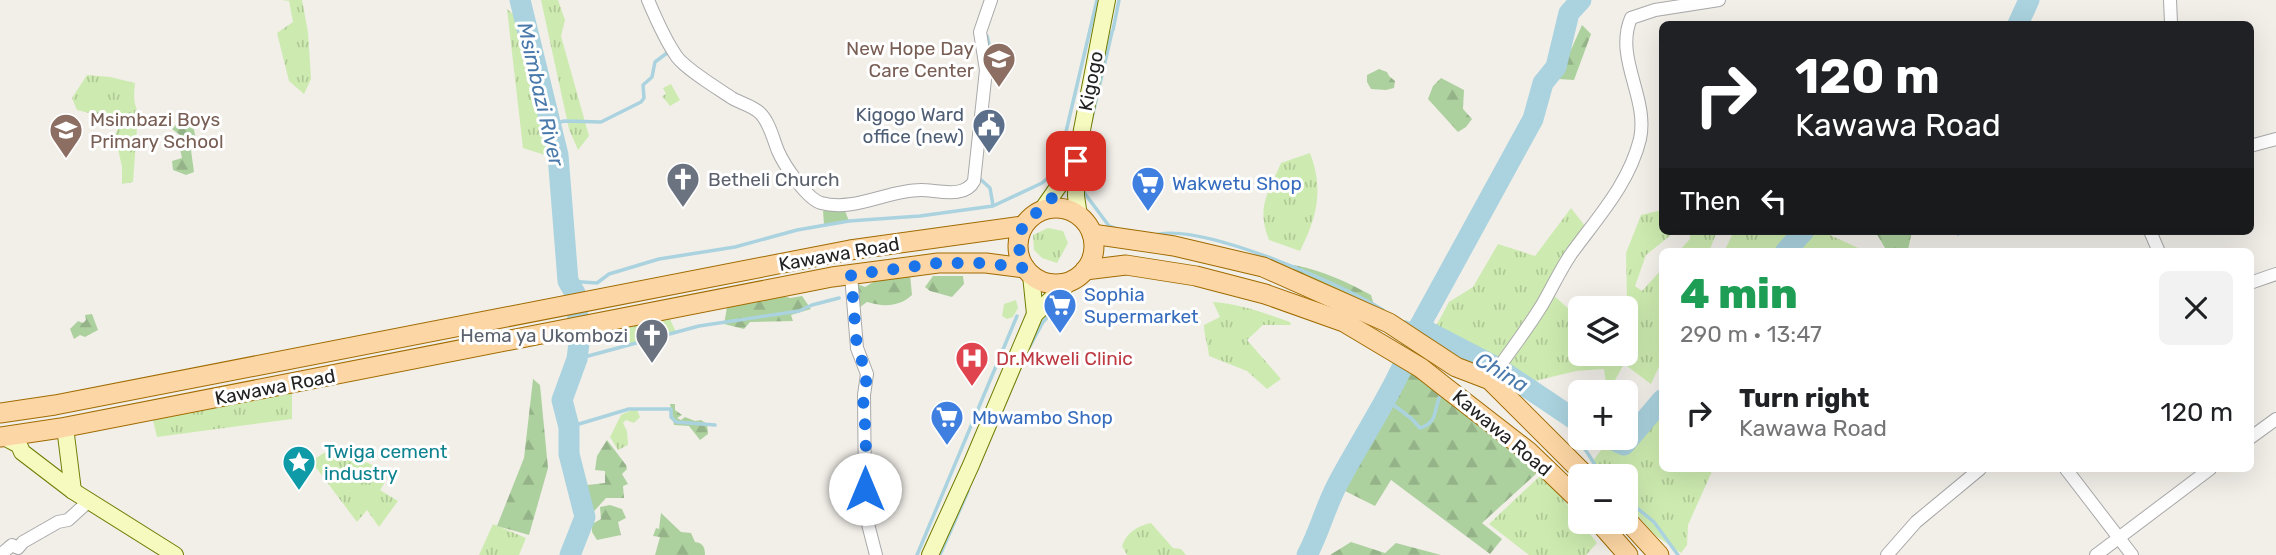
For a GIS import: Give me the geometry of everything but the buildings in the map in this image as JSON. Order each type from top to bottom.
[{"type":"main road","points":[[1055,207],[1068,209],[1079,216],[1091,234],[1093,253],[1078,275],[1050,283],[1028,271],[1018,254],[1018,239],[1023,226],[1031,216],[1042,210],[1055,207]]},
{"type":"main road","name":"Kawawa Road","points":[[0,412],[55,405],[850,250],[1023,226]]},
{"type":"main road","name":"Kawawa Road","points":[[1091,234],[1174,246],[1262,267],[1389,323],[1456,367],[1490,380],[1574,464]]},
{"type":"main road","name":"Kawawa Road","points":[[1,437],[61,428],[851,275],[938,263],[986,263],[1028,271]]},
{"type":"main road","name":"Kawawa Road","points":[[1078,275],[1126,265],[1155,268],[1234,285],[1344,323],[1421,369],[1529,452],[1568,489]]},
{"type":"main road","points":[[1638,532],[1659,555]]},
{"type":"main road","points":[[1610,534],[1628,555]]},
{"type":"street","points":[[648,0],[678,58],[733,98],[758,111],[765,120],[782,160],[811,198],[824,204],[874,200],[906,191],[954,192],[966,191],[971,187],[974,181],[986,70],[980,32],[991,0]]},
{"type":"street","name":"Kigogo","points":[[1076,161],[1107,0]]},
{"type":"street","points":[[1490,380],[1532,320],[1571,254],[1611,204],[1632,160],[1642,120],[1640,102],[1627,56],[1631,18],[1655,10],[1719,0]]},
{"type":"street","points":[[2170,0],[2171,21]]},
{"type":"street","points":[[2254,145],[2276,139]]},
{"type":"street","points":[[1042,210],[1076,161]]},
{"type":"street","points":[[1076,161],[1079,216]]},
{"type":"street","points":[[1028,271],[1035,314]]},
{"type":"street","points":[[2254,282],[2276,274]]},
{"type":"street","points":[[851,275],[857,348],[867,374],[863,406],[866,434],[865,494],[868,524],[876,555]]},
{"type":"street","points":[[930,555],[1035,314],[1078,275]]},
{"type":"street","points":[[2254,435],[2276,419]]},
{"type":"street","points":[[61,428],[66,435],[73,491]]},
{"type":"street","points":[[1,437],[19,445],[22,452],[73,491],[175,555]]},
{"type":"street","points":[[1887,555],[1916,522],[1976,472]]},
{"type":"street","points":[[2068,472],[2132,555]]},
{"type":"street","points":[[2096,555],[2206,472]]},
{"type":"street","points":[[0,555],[12,545],[21,551],[23,542],[58,522],[68,520],[89,501]]},
{"type":"green space","points":[[282,0],[302,0],[308,32],[311,79],[304,94],[289,81],[277,33],[293,22],[289,1]]},
{"type":"green space","points":[[541,0],[558,0],[565,20],[561,36],[589,136],[578,150],[569,129]]},
{"type":"green space","points":[[507,9],[521,21],[555,107],[548,156],[523,148]]},
{"type":"green space","points":[[1582,25],[1591,34],[1574,80],[1558,79]]},
{"type":"green space","points":[[1379,69],[1387,72],[1395,81],[1394,88],[1371,89],[1367,75]]},
{"type":"green space","points":[[87,75],[135,83],[135,105],[147,123],[137,127],[133,182],[122,184],[122,167],[115,135],[123,118],[77,110],[72,98]]},
{"type":"green space","points":[[1441,78],[1464,90],[1463,109],[1472,119],[1458,132],[1428,99],[1433,86]]},
{"type":"green space","points":[[671,84],[680,100],[670,106],[662,96],[666,94],[663,88]]},
{"type":"green space","points":[[179,121],[193,126],[197,143],[191,150],[194,172],[186,175],[173,170],[172,161],[182,158],[178,140],[180,135],[172,129]]},
{"type":"green space","points":[[1310,153],[1317,179],[1317,203],[1311,227],[1300,251],[1269,240],[1264,209],[1265,200],[1281,163]]},
{"type":"green space","points":[[1571,208],[1589,231],[1552,294],[1568,308],[1568,366],[1623,366],[1615,380],[1605,380],[1604,369],[1576,371],[1531,382],[1462,356],[1436,326],[1449,302],[1473,287],[1498,244],[1535,256]]},
{"type":"green space","points":[[823,211],[845,211],[849,221],[824,225]]},
{"type":"green space","points":[[1659,211],[1659,235],[1671,235],[1646,255],[1635,286],[1642,291],[1659,272],[1659,367],[1651,384],[1627,366],[1638,366],[1638,296],[1627,296],[1626,253],[1641,215]]},
{"type":"green space","points":[[1048,228],[1063,231],[1068,243],[1057,263],[1042,258],[1034,250],[1033,235]]},
{"type":"green space","points":[[1690,235],[1715,235],[1711,248],[1682,248],[1690,239]]},
{"type":"green space","points":[[1732,235],[1830,235],[1858,248],[1726,248]]},
{"type":"green space","points":[[1877,235],[1911,235],[1908,248],[1885,248]]},
{"type":"green space","points":[[1294,265],[1324,273],[1371,295],[1374,305],[1366,308],[1291,272]]},
{"type":"green space","points":[[896,268],[910,274],[912,295],[902,302],[879,305],[867,302],[860,307],[846,298],[847,289],[852,282],[865,287]]},
{"type":"green space","points":[[933,276],[963,276],[964,284],[952,297],[925,287]]},
{"type":"green space","points":[[777,294],[790,298],[802,296],[811,309],[791,315],[793,321],[750,322],[744,329],[724,324],[728,302]]},
{"type":"green space","points":[[1016,300],[1018,308],[1013,317],[1007,319],[1002,316],[1004,304]]},
{"type":"green space","points":[[1213,302],[1243,307],[1290,322],[1291,325],[1263,325],[1247,340],[1281,379],[1267,389],[1247,371],[1209,356],[1204,325],[1220,317]]},
{"type":"green space","points":[[92,314],[98,330],[74,339],[70,329],[78,321],[83,323],[86,320],[85,315]]},
{"type":"green space","points":[[669,317],[676,332],[645,342],[627,345],[623,341],[629,327],[640,323],[645,338],[644,322]]},
{"type":"green space","points":[[1409,361],[1537,473],[1482,523],[1502,539],[1490,554],[1391,480],[1375,506],[1343,490]]},
{"type":"green space","points":[[533,379],[540,385],[548,468],[529,535],[497,526],[524,458]]},
{"type":"green space","points":[[292,384],[292,419],[157,437],[152,416]]},
{"type":"green space","points":[[1659,395],[1659,472],[1712,472],[1688,525],[1687,545],[1681,553],[1655,535],[1638,516],[1638,464],[1595,464],[1593,461],[1601,450],[1638,450],[1638,419],[1650,417]]},
{"type":"green space","points":[[670,404],[675,404],[675,410],[682,415],[677,418],[701,420],[707,424],[708,434],[700,440],[689,426],[674,425]]},
{"type":"green space","points":[[636,408],[640,417],[634,423],[626,420],[623,423],[627,431],[628,445],[618,450],[610,437],[621,415]]},
{"type":"green space","points":[[607,440],[626,465],[627,469],[622,474],[628,484],[623,486],[624,498],[606,498],[587,519],[587,485],[605,483],[605,471],[595,470],[597,456]]},
{"type":"green space","points":[[332,445],[390,474],[380,490],[398,501],[379,527],[367,510],[357,522],[311,461],[329,450]]},
{"type":"green space","points":[[1543,473],[1568,505],[1568,534],[1590,534],[1597,543],[1586,555],[1529,555],[1489,524]]},
{"type":"green space","points":[[610,505],[622,509],[626,518],[618,522],[621,535],[597,540],[592,532],[592,524],[601,519],[600,507]]},
{"type":"green space","points":[[661,513],[681,532],[691,533],[695,542],[703,546],[705,555],[655,555],[660,537],[653,536],[656,528],[659,529]]},
{"type":"green space","points":[[1151,523],[1173,548],[1181,549],[1186,555],[1127,555],[1122,546],[1130,533]]},
{"type":"green space","points":[[493,524],[526,538],[519,555],[479,555]]},
{"type":"green space","points":[[1351,542],[1385,553],[1396,543],[1441,555],[1330,555]]},
{"type":"waterway","name":"Msimbazi River","points":[[520,0],[558,155],[568,281],[575,293],[580,335],[577,359],[562,400],[569,427],[569,454],[585,517],[570,555]]},
{"type":"waterway","points":[[568,281],[597,283],[609,274],[659,259],[735,247],[797,230],[849,221],[920,216],[993,206],[1042,183],[1057,170],[1097,0]]},
{"type":"waterway","points":[[1113,30],[1119,0]]},
{"type":"waterway","points":[[1307,555],[1337,485],[1392,388],[1419,327],[1533,119],[1543,83],[1556,67],[1569,13],[1581,0]]},
{"type":"waterway","name":"China","points":[[2019,21],[2029,0]]},
{"type":"waterway","points":[[1091,122],[1112,32]]},
{"type":"waterway","points":[[987,36],[992,56],[990,62]]},
{"type":"waterway","points":[[551,125],[564,121],[601,122],[641,102],[644,98],[643,85],[652,77],[655,62],[667,53]]},
{"type":"waterway","points":[[978,177],[990,188],[993,205]]},
{"type":"waterway","points":[[1083,191],[1109,226],[1117,229]]},
{"type":"waterway","points":[[1155,235],[1176,233],[1236,246],[1305,271],[1383,310]]},
{"type":"waterway","name":"China","points":[[1789,248],[1800,235]]},
{"type":"waterway","points":[[577,359],[699,326],[799,311],[839,298]]},
{"type":"waterway","points":[[1030,346],[1043,322],[1056,308]]},
{"type":"waterway","points":[[917,555],[1017,316]]},
{"type":"waterway","points":[[1405,322],[1419,327]]},
{"type":"waterway","name":"China","points":[[1419,327],[1498,368],[1568,415]]},
{"type":"waterway","points":[[1387,400],[1420,428],[1433,419],[1441,394]]},
{"type":"waterway","name":"China","points":[[1638,428],[1659,404]]},
{"type":"waterway","points":[[569,427],[629,409],[671,409],[671,417],[676,422],[715,425]]},
{"type":"waterway","points":[[1585,450],[1595,464]]},
{"type":"waterway","points":[[940,555],[968,491]]},
{"type":"waterway","points":[[1638,509],[1654,522],[1678,555]]},
{"type":"place","name":"New Hope Day Care Center","points":[[999,89]]},
{"type":"place","name":"Kigogo Ward office (new)","points":[[989,155]]},
{"type":"place","name":"Msimbazi Boys Primary School","points":[[66,160]]},
{"type":"place","name":"Betheli Church","points":[[683,209]]},
{"type":"place","name":"Wakwetu Shop","points":[[1148,213]]},
{"type":"place","name":"Sophia Supermarket","points":[[1060,335]]},
{"type":"place","name":"Hema ya Ukombozi","points":[[652,365]]},
{"type":"place","name":"Dr.Mkweli Clinic","points":[[972,388]]},
{"type":"place","name":"Mbwambo Shop","points":[[947,447]]},
{"type":"place","name":"Twiga cement industry","points":[[299,492]]},
{"type":"route","points":[[865,489],[866,434],[863,406],[867,374],[857,348],[851,275],[938,263],[986,263],[1025,268],[1018,254],[1018,239],[1023,226],[1031,216],[1042,210],[1076,161]]}]
